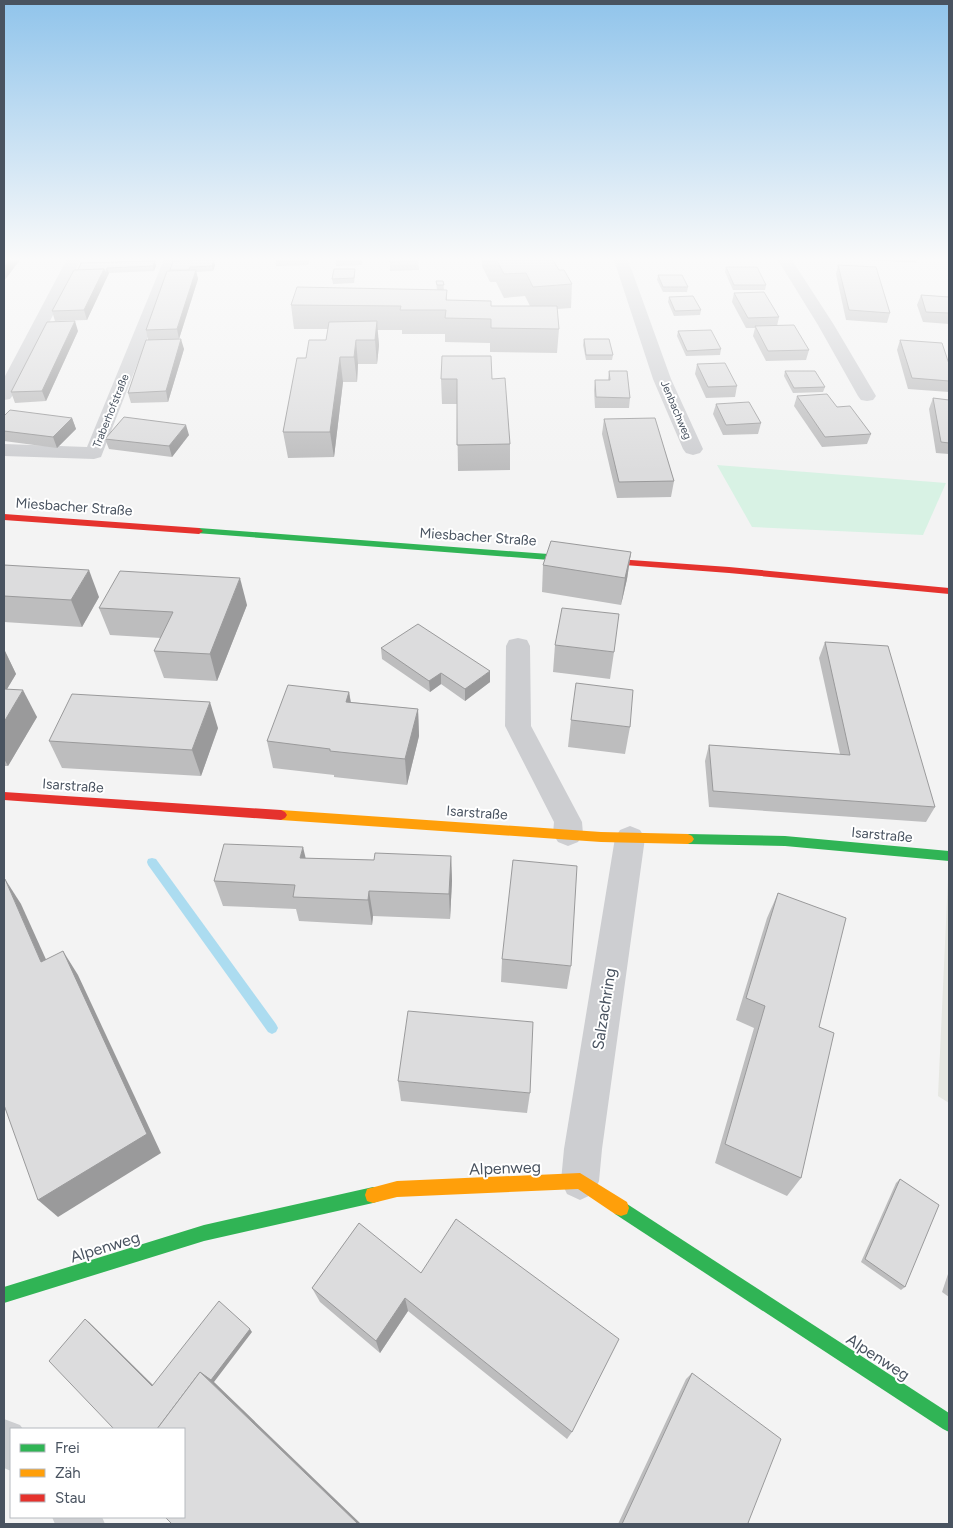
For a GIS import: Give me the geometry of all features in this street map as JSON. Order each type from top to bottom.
[{"type":"street","points":[[4,395],[38,328]]},
{"type":"street","name":"Traberhofstraße","points":[[4,450],[94,453],[144,328]]},
{"type":"street","name":"Jenbachweg","points":[[645,328],[662,379],[693,450]]},
{"type":"street","points":[[828,328],[867,396]]},
{"type":"street","name":"Miesbacher Straße","points":[[4,517],[729,570],[949,591]]},
{"type":"street","points":[[518,646],[518,726],[568,822],[568,834]]},
{"type":"street","name":"Isarstraße","points":[[4,796],[630,838],[785,841],[949,856]]},
{"type":"street","name":"Salzachring","points":[[580,1181],[583,1148],[630,838]]},
{"type":"street","name":"Alpenweg","points":[[4,1295],[204,1233],[397,1189],[580,1181],[949,1423]]},
{"type":"shaded area","points":[[949,857],[949,1103],[938,1096]]},
{"type":"green space","points":[[717,465],[946,483],[923,535],[752,527]]},
{"type":"building","points":[[44,328],[72,328],[42,391],[11,392]]},
{"type":"building","points":[[147,328],[177,328],[177,329],[146,330]]},
{"type":"building","points":[[328,328],[376,328],[375,340],[356,340],[354,357],[340,357],[330,432],[283,432],[297,358],[306,358],[309,340],[326,340]]},
{"type":"building","points":[[512,328],[559,328],[559,329]]},
{"type":"building","points":[[756,328],[796,328],[809,350],[768,351]]},
{"type":"building","points":[[711,330],[721,349],[687,351],[678,331]]},
{"type":"building","points":[[181,339],[166,391],[128,393],[146,340]]},
{"type":"building","points":[[584,339],[609,339],[613,355],[586,355]]},
{"type":"building","points":[[900,340],[942,343],[949,364],[949,381],[912,378]]},
{"type":"building","points":[[442,356],[491,356],[492,379],[505,378],[510,444],[457,445],[457,379],[441,379]]},
{"type":"building","points":[[725,363],[737,386],[708,387],[697,364]]},
{"type":"building","points":[[609,371],[627,371],[630,398],[596,397],[595,380],[610,380]]},
{"type":"building","points":[[785,371],[815,371],[825,387],[794,388]]},
{"type":"building","points":[[827,394],[837,407],[850,406],[871,434],[825,437],[797,396]]},
{"type":"building","points":[[933,398],[949,400],[949,443],[941,442]]},
{"type":"building","points":[[749,402],[761,423],[726,425],[716,404]]},
{"type":"building","points":[[10,410],[72,418],[53,437],[4,431],[4,416]]},
{"type":"building","points":[[124,417],[186,425],[169,446],[105,439]]},
{"type":"building","points":[[655,418],[674,481],[619,482],[604,419]]},
{"type":"building","points":[[551,541],[631,552],[625,578],[543,565]]},
{"type":"building","points":[[4,565],[89,570],[71,600],[4,596]]},
{"type":"building","points":[[120,571],[240,578],[210,654],[154,651],[173,612],[99,608]]},
{"type":"building","points":[[562,608],[619,614],[614,652],[555,645]]},
{"type":"building","points":[[418,624],[490,671],[465,689],[441,673],[429,681],[381,648]]},
{"type":"building","points":[[825,642],[888,646],[935,807],[713,791],[709,745],[850,755]]},
{"type":"building","points":[[576,683],[633,690],[630,727],[571,720]]},
{"type":"building","points":[[288,685],[349,692],[346,702],[418,709],[405,759],[330,751],[330,749],[267,741]]},
{"type":"building","points":[[4,689],[23,690],[4,722]]},
{"type":"building","points":[[72,694],[210,702],[192,750],[49,741]]},
{"type":"building","points":[[224,844],[303,847],[300,858],[374,860],[375,853],[451,856],[449,894],[369,891],[368,900],[293,897],[295,885],[214,881]]},
{"type":"building","points":[[513,860],[577,866],[571,966],[502,959]]},
{"type":"building","points":[[4,879],[41,962],[63,951],[147,1134],[38,1200],[4,1105]]},
{"type":"building","points":[[778,893],[846,918],[819,1027],[834,1033],[801,1178],[725,1144],[765,1006],[746,998]]},
{"type":"building","points":[[408,1011],[533,1022],[530,1093],[398,1081]]},
{"type":"building","points":[[900,1179],[939,1205],[905,1287],[865,1259]]},
{"type":"building","points":[[456,1219],[619,1339],[572,1432],[405,1298],[376,1341],[312,1288],[359,1223],[421,1273]]},
{"type":"building","points":[[219,1301],[250,1329],[211,1380],[200,1372],[158,1428],[113,1428],[49,1361],[85,1319],[152,1386]]},
{"type":"building","points":[[200,1372],[358,1524],[172,1524],[166,1518],[185,1518],[185,1428],[158,1428]]},
{"type":"building","points":[[692,1373],[781,1439],[748,1523],[750,1524],[622,1524]]},
{"type":"waterway","points":[[152,862],[272,1028]]},
{"type":"traffic: fast","points":[[199,531],[575,559]]},
{"type":"traffic: fast","points":[[688,839],[785,841],[949,856]]},
{"type":"traffic: fast","points":[[4,1295],[204,1233],[373,1195]]},
{"type":"traffic: fast","points":[[621,1208],[949,1423]]},
{"type":"traffic: slow","points":[[281,815],[601,837],[688,839]]},
{"type":"traffic: slow","points":[[373,1195],[397,1189],[580,1181],[621,1208]]},
{"type":"traffic: jam","points":[[4,517],[199,531]]},
{"type":"traffic: jam","points":[[575,559],[729,570],[949,591]]},
{"type":"traffic: jam","points":[[4,796],[281,815]]}]
